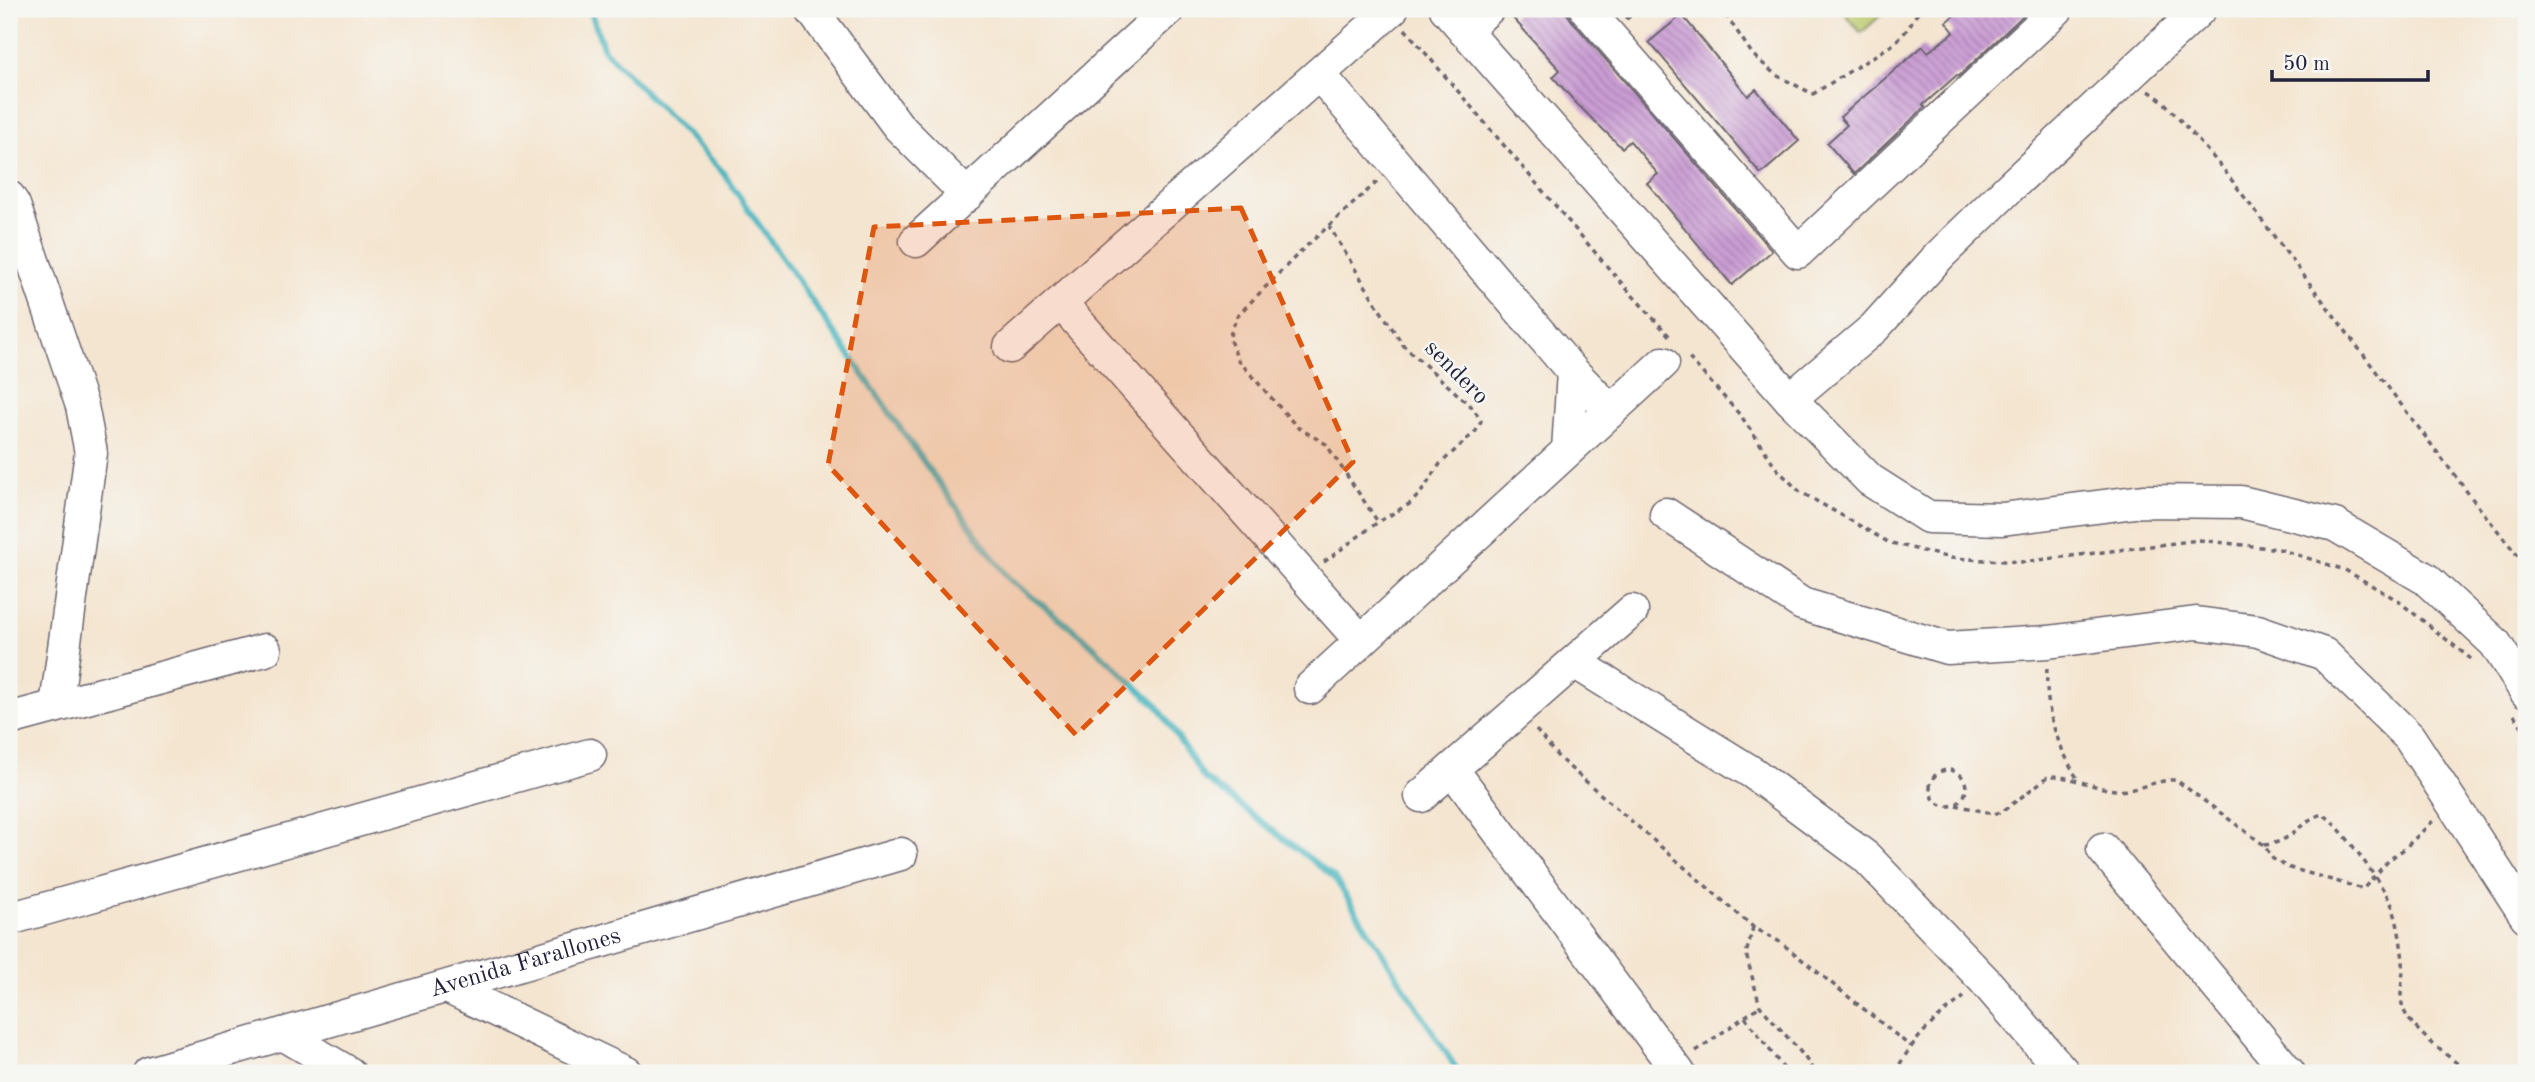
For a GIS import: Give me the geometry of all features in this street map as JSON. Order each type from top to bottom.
[{"type":"street","points":[[811,9],[898,126],[967,195]]},
{"type":"street","points":[[916,241],[1169,9]]},
{"type":"street","points":[[1488,9],[1455,20],[1790,399],[1870,480],[1928,517],[2002,519],[2143,501],[2241,502],[2335,525],[2426,579],[2495,643],[2519,702]]},
{"type":"street","points":[[1586,9],[1798,252],[2057,9]]},
{"type":"street","points":[[1790,399],[1874,328],[1940,255],[2200,9]]},
{"type":"street","points":[[1010,348],[1391,10]]},
{"type":"street","points":[[1319,74],[1573,372],[1611,411]]},
{"type":"street","points":[[9,197],[82,405],[91,453],[56,706]]},
{"type":"street","points":[[1061,303],[1361,641]]},
{"type":"street","points":[[1310,688],[1568,450],[1676,355]]},
{"type":"street","points":[[1568,450],[1573,372]]},
{"type":"street","points":[[1666,514],[1802,604],[1947,648],[2048,642],[2196,623],[2258,631],[2324,654],[2409,737],[2526,916]]},
{"type":"street","points":[[1421,796],[1576,663],[1632,611]]},
{"type":"street","points":[[9,719],[265,650]]},
{"type":"street","points":[[1576,663],[1753,773],[1866,857],[1985,981],[2064,1073]]},
{"type":"street","points":[[9,919],[590,755]]},
{"type":"street","points":[[1452,769],[1677,1070]]},
{"type":"street","points":[[2103,849],[2289,1073]]},
{"type":"street","name":"Avenida Farallones","points":[[149,1073],[901,854]]},
{"type":"street","points":[[447,987],[626,1073]]},
{"type":"street","points":[[283,1034],[349,1073]]},
{"type":"path","points":[[1718,9],[1724,12],[1753,55],[1776,75],[1813,94],[1892,44],[1906,31],[1920,9]]},
{"type":"path","points":[[1391,10],[1607,267],[1676,355],[1741,416],[1778,470],[1799,491],[1888,542],[1950,558],[2023,562],[2199,540],[2279,549],[2345,570],[2397,600],[2479,666]]},
{"type":"path","points":[[2128,75],[2163,101],[2221,166],[2526,566]]},
{"type":"path","points":[[1378,522],[1326,444],[1297,427],[1238,360],[1229,338],[1237,316],[1397,164]]},
{"type":"path","name":"sendero","points":[[1304,577],[1378,522],[1411,503],[1440,464],[1476,430],[1480,421],[1474,409],[1404,346],[1329,226]]},
{"type":"path","points":[[2048,642],[2049,715],[2061,750],[2078,780]]},
{"type":"path","points":[[2519,702],[2526,732]]},
{"type":"path","points":[[1519,710],[1559,758],[1753,927],[1780,942],[1910,1046]]},
{"type":"path","points":[[1956,805],[1965,798],[1967,787],[1964,777],[1956,770],[1945,769],[1936,773],[1930,782],[1930,793],[1936,802],[1995,814],[2003,811],[2049,776],[2078,780],[2117,791],[2176,780],[2264,845],[2273,859],[2287,867],[2363,890],[2389,860],[2452,802]]},
{"type":"path","points":[[2264,845],[2276,844],[2293,835],[2315,816],[2322,814],[2331,818],[2390,901],[2397,922],[2403,962],[2402,1004],[2410,1022],[2469,1073]]},
{"type":"path","points":[[1753,927],[1746,954],[1760,1006],[1804,1056],[1815,1073]]},
{"type":"path","points":[[1895,1073],[1910,1046],[1933,1020],[1985,981]]},
{"type":"path","points":[[1677,1070],[1760,1006]]},
{"type":"path","points":[[1745,1017],[1787,1073]]},
{"type":"highlighted area","points":[[1241,208],[1353,462],[1076,735],[828,465],[874,227]]},
{"type":"green space","points":[[1841,9],[1888,9],[1861,33]]},
{"type":"building","points":[[1522,9],[1564,9],[1772,251],[1732,285],[1647,183],[1658,174],[1630,141],[1622,148],[1553,77],[1560,70],[1512,17]]},
{"type":"building","points":[[1962,9],[2030,9],[1959,76],[1923,105],[1925,107],[1854,174],[1827,143],[1847,125],[1840,117],[1923,46],[1928,52],[1954,32],[1946,22]]},
{"type":"building","points":[[1682,15],[1748,96],[1756,89],[1799,141],[1761,174],[1649,42]]},
{"type":"waterway","points":[[590,9],[604,50],[721,170],[926,465],[1009,579],[1081,635],[1158,707],[1204,778],[1334,877],[1459,1073]]}]
